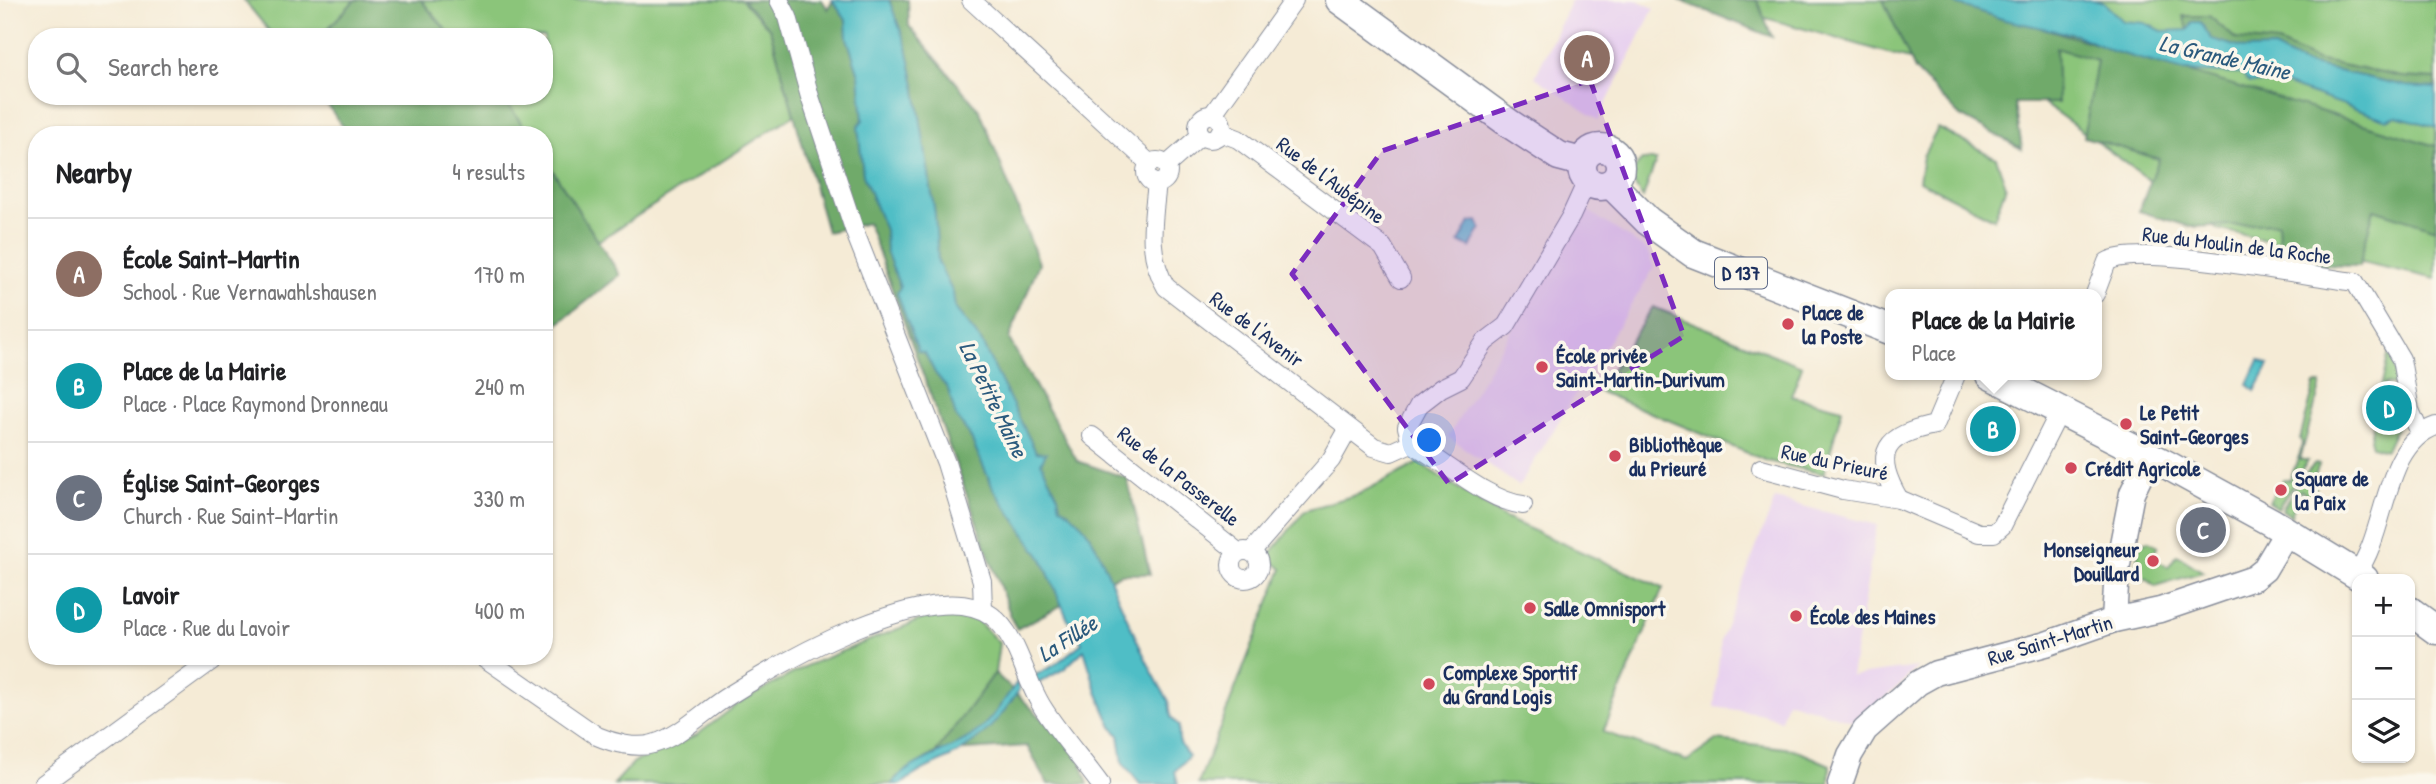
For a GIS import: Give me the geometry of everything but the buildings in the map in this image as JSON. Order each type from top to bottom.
[{"type":"main road","name":"D 137","points":[[1340,0],[1510,124],[1594,175],[1648,221],[1693,253],[1885,328]]},
{"type":"main road","points":[[2000,380],[2150,456],[2355,574]]},
{"type":"main road","points":[[2114,620],[2117,570],[2132,493],[2150,456]]},
{"type":"main road","name":"Rue Saint-Martin","points":[[1840,784],[1850,755],[1865,730],[1918,683],[1936,673],[2046,645],[2114,620],[2160,610],[2254,578],[2264,570],[2287,533]]},
{"type":"main road","points":[[2415,615],[2436,630]]},
{"type":"street","points":[[779,0],[788,17],[810,97],[856,235],[946,463],[982,581],[983,610]]},
{"type":"street","points":[[971,0],[1158,164],[1201,135]]},
{"type":"street","points":[[1212,115],[1220,122],[1220,132],[1212,138],[1201,135],[1198,129],[1200,120],[1212,115],[1294,0]]},
{"type":"street","name":"Rue de l'Aubépine","points":[[1220,132],[1238,139],[1383,247],[1401,278]]},
{"type":"street","name":"Rue de l'Avenir","points":[[1158,164],[1147,176],[1157,183],[1151,247],[1155,267],[1166,287],[1374,447],[1391,452],[1411,443]]},
{"type":"street","points":[[1523,505],[1502,502],[1441,459],[1411,443],[1407,427],[1419,405],[1441,388],[1461,378],[1485,342],[1506,326],[1594,175]]},
{"type":"street","name":"Rue du Moulin de la Roche","points":[[2097,289],[2107,262],[2127,255],[2169,257],[2355,282],[2401,359],[2410,410],[2428,430]]},
{"type":"street","points":[[1899,499],[1884,462],[1887,449],[1896,436],[1935,425],[1954,380]]},
{"type":"street","name":"Rue du Prieuré","points":[[1761,468],[1843,490],[1899,499],[1979,533],[1994,533],[2002,526],[2060,411]]},
{"type":"street","name":"Rue de la Passerelle","points":[[1092,436],[1245,552],[1331,460],[1349,428]]},
{"type":"street","points":[[2361,574],[2399,463],[2428,430]]},
{"type":"street","points":[[495,665],[597,736],[625,744],[653,744],[771,668],[849,632],[929,605],[962,604],[983,610],[1007,632],[1041,706],[1100,784]]},
{"type":"street","points":[[44,784],[206,665]]},
{"type":"highlighted area","points":[[1590,80],[1684,336],[1449,484],[1292,274],[1382,151]]},
{"type":"shaded area","points":[[1571,0],[1637,0],[1654,8],[1598,120],[1535,77]]},
{"type":"shaded area","name":"École privée Saint-Martin-Durivum","points":[[1587,210],[1647,250],[1654,268],[1519,486],[1448,437],[1572,229]]},
{"type":"shaded area","name":"École des Maines","points":[[1775,499],[1877,525],[1851,676],[1918,667],[1859,723],[1787,701],[1781,720],[1759,713],[1714,707],[1721,638]]},
{"type":"green space","points":[[244,0],[355,0],[329,28],[267,28]]},
{"type":"green space","points":[[355,0],[421,0],[444,28],[329,28]]},
{"type":"green space","points":[[421,0],[742,0],[770,29],[794,115],[598,241],[553,171],[553,126],[524,126],[508,105],[553,105],[553,28],[444,28]]},
{"type":"green space","points":[[742,0],[822,0],[828,9],[833,0],[908,0],[909,26],[980,111],[1039,263],[1009,339],[1077,461],[1127,478],[1150,574],[1120,574],[1017,629],[868,223],[827,232],[770,29]]},
{"type":"green space","points":[[1679,0],[1757,0],[1772,37]]},
{"type":"green space","points":[[1703,0],[2436,0],[2436,279],[2217,229],[2031,94]]},
{"type":"green space","points":[[1883,0],[1950,0],[2436,146],[2436,229],[2374,209],[2359,266],[2281,264],[2278,223],[2191,227],[2139,211],[2159,159],[2084,137],[2097,60],[2056,48],[2058,103],[2015,103],[2022,149],[1960,116],[1915,70]]},
{"type":"green space","points":[[2183,16],[2209,16],[2236,39],[2278,43],[2316,60],[2402,77],[2436,79],[2436,96],[2193,42]]},
{"type":"green space","points":[[327,105],[508,105],[524,126],[343,126]]},
{"type":"green space","points":[[1938,128],[1996,158],[2006,186],[1994,219],[1919,181],[1923,156]]},
{"type":"green space","points":[[1642,160],[1656,160],[1643,198],[1633,179],[1634,169]]},
{"type":"green space","points":[[553,171],[620,275],[553,328]]},
{"type":"green space","points":[[1653,307],[1802,366],[1791,396],[1842,409],[1824,474],[1767,461],[1598,391]]},
{"type":"green space","points":[[2389,352],[2398,374],[2399,386],[2385,384],[2381,413],[2394,417],[2398,395],[2404,411],[2386,450],[2372,446],[2370,439]]},
{"type":"green space","points":[[2315,384],[2321,384],[2300,459],[2308,461],[2278,508],[2269,502],[2283,479],[2290,480],[2303,445],[2300,439]]},
{"type":"green space","name":"Complexe Sportif du Grand Logis","points":[[1419,463],[1505,518],[1663,588],[1603,732],[1687,761],[1717,740],[1793,749],[1830,765],[1829,784],[1198,784],[1282,569],[1268,557],[1305,510],[1359,494]]},
{"type":"green space","points":[[2315,464],[2319,465],[2315,475],[2309,476],[2306,483],[2316,487],[2312,498],[2300,490],[2291,516],[2282,510],[2299,480]]},
{"type":"green space","points":[[2149,541],[2158,546],[2151,557],[2168,567],[2177,555],[2203,572],[2155,586],[2146,578],[2141,581],[2133,578],[2140,544]]},
{"type":"green space","points":[[955,614],[975,618],[999,643],[995,673],[936,752],[896,778],[892,784],[614,784],[634,762],[697,735],[739,703],[808,665],[925,618]]},
{"type":"green space","points":[[995,673],[1078,753],[1088,784],[1048,784],[1027,746],[936,752]]},
{"type":"water","name":"La Petite Maine","points":[[832,0],[889,0],[907,47],[916,90],[935,214],[938,262],[953,293],[955,308],[981,341],[1036,452],[1046,453],[1041,463],[1058,496],[1060,506],[1081,524],[1097,548],[1142,651],[1169,701],[1171,717],[1179,726],[1180,742],[1189,756],[1175,771],[1178,784],[1140,784],[1123,763],[1119,735],[1112,727],[1097,692],[1084,650],[1064,669],[1035,685],[1031,677],[1053,666],[1082,643],[1068,620],[1042,559],[993,488],[969,434],[956,417],[948,389],[935,373],[925,353],[918,351],[897,293],[900,287],[886,251],[885,230],[863,175],[858,126],[863,120],[859,75],[847,38],[846,20]]},
{"type":"water","name":"La Grande Maine","points":[[1944,0],[2093,0],[2104,3],[2123,21],[2145,23],[2162,31],[2188,30],[2192,22],[2200,22],[2212,39],[2245,49],[2274,48],[2302,63],[2406,86],[2436,88],[2436,127],[2396,116],[2387,120],[2284,84],[2250,83],[2241,74],[2183,71],[2112,51],[2076,35],[2005,20]]},
{"type":"water","points":[[1478,221],[1481,228],[1470,248],[1459,242],[1470,222]]},
{"type":"water","points":[[2259,360],[2269,365],[2255,391],[2248,384]]},
{"type":"water","points":[[1017,682],[1019,690],[997,720],[980,736],[961,751],[919,772],[902,784],[892,784],[907,770],[978,731]]},
{"type":"place","name":"École Saint-Martin","points":[[1587,58]]},
{"type":"place","name":"Place de la Poste","points":[[1788,324]]},
{"type":"place","name":"École privée Saint-Martin-Durivum","points":[[1542,367]]},
{"type":"place","name":"Lavoir","points":[[2389,408]]},
{"type":"place","name":"Le Petit Saint-Georges","points":[[2126,424]]},
{"type":"place","name":"Place de la Mairie","points":[[1993,429]]},
{"type":"place","name":"Bibliothèque du Prieuré","points":[[1615,456]]},
{"type":"place","name":"Crédit Agricole","points":[[2071,468]]},
{"type":"place","name":"Square de la Paix","points":[[2281,490]]},
{"type":"place","name":"Église Saint-Georges","points":[[2203,530]]},
{"type":"place","name":"Monseigneur Douillard","points":[[2153,561]]},
{"type":"place","name":"Salle Omnisport","points":[[1530,608]]},
{"type":"place","name":"École des Maines","points":[[1796,616]]},
{"type":"place","name":"Complexe Sportif du Grand Logis","points":[[1429,684]]},
{"type":"water label","name":"La Fillée","points":[[1067,638]]}]
